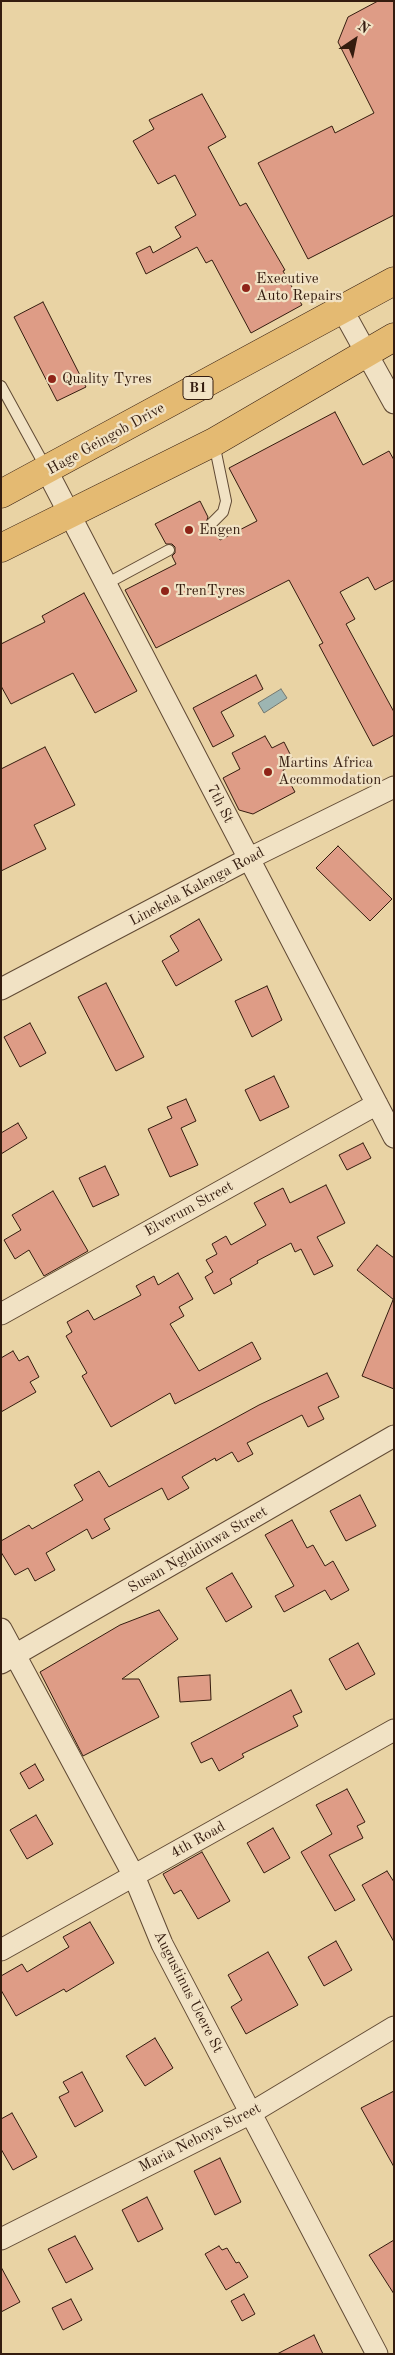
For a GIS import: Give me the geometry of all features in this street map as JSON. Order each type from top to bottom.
[{"type":"highway","name":"Hage Geingob Drive","points":[[1,494],[47,471],[394,281]]},
{"type":"highway","points":[[1,548],[214,442],[394,336]]},
{"type":"street","points":[[342,310],[394,403]]},
{"type":"street","name":"7th St","points":[[47,471],[394,1137]]},
{"type":"street","name":"Linekela Kalenga Road","points":[[1,989],[248,859],[394,786]]},
{"type":"street","name":"Elverum Street","points":[[1,1314],[377,1104]]},
{"type":"street","name":"Susan Nghidinwa Street","points":[[8,1659],[394,1436]]},
{"type":"street","name":"Augustinus Ueere St","points":[[1,1629],[8,1659],[134,1876],[162,1944],[377,2354]]},
{"type":"street","name":"4th Road","points":[[1,1950],[394,1730]]},
{"type":"street","name":"Maria Nehoya Street","points":[[1,2239],[251,2114],[394,2027]]},
{"type":"lane","points":[[1,386],[47,471]]},
{"type":"lane","points":[[212,524],[223,512],[226,501],[214,442]]},
{"type":"lane","points":[[106,584],[169,550]]},
{"type":"water","points":[[281,689],[287,698],[264,713],[258,703]]},
{"type":"building","points":[[378,1],[394,1],[394,215],[308,259],[258,163],[332,126],[335,133],[374,113],[338,42],[348,17]]},
{"type":"building","points":[[202,94],[226,137],[208,147],[240,206],[246,203],[285,270],[283,271],[302,305],[251,333],[212,260],[206,263],[197,247],[146,274],[136,253],[150,246],[153,253],[181,237],[175,227],[196,215],[175,175],[158,184],[133,141],[154,129],[149,120]]},
{"type":"building","points":[[43,302],[86,387],[57,401],[14,317]]},
{"type":"building","points":[[335,412],[363,465],[389,451],[394,460],[394,580],[375,590],[368,577],[340,592],[355,619],[346,624],[394,712],[394,735],[373,746],[319,645],[323,643],[289,580],[156,648],[125,590],[176,564],[172,556],[175,553],[175,547],[172,544],[166,544],[155,524],[200,501],[208,517],[205,526],[209,530],[215,530],[220,540],[257,521],[229,468]]},
{"type":"building","points":[[84,593],[137,691],[95,713],[73,673],[11,704],[1,686],[1,644],[45,622],[42,616]]},
{"type":"building","points":[[256,675],[263,689],[221,712],[234,736],[213,747],[193,708]]},
{"type":"building","points":[[265,736],[272,748],[284,742],[295,764],[283,770],[295,792],[253,814],[239,810],[223,778],[240,769],[232,753]]},
{"type":"building","points":[[45,747],[75,805],[34,825],[46,849],[1,871],[1,769]]},
{"type":"building","points":[[338,846],[392,899],[370,921],[316,868]]},
{"type":"building","points":[[199,919],[222,960],[176,986],[162,961],[179,951],[170,936]]},
{"type":"building","points":[[106,983],[144,1057],[116,1071],[78,997]]},
{"type":"building","points":[[267,986],[282,1020],[252,1037],[235,1001]]},
{"type":"building","points":[[30,1023],[46,1053],[20,1067],[4,1037]]},
{"type":"building","points":[[274,1076],[289,1107],[260,1121],[245,1090]]},
{"type":"building","points":[[186,1099],[196,1121],[181,1128],[198,1165],[170,1177],[148,1129],[172,1118],[167,1107]]},
{"type":"building","points":[[18,1123],[27,1138],[1,1154],[1,1133]]},
{"type":"building","points":[[363,1143],[371,1158],[347,1170],[339,1155]]},
{"type":"building","points":[[105,1166],[119,1195],[93,1207],[79,1178]]},
{"type":"building","points":[[326,1185],[345,1223],[317,1237],[333,1266],[314,1275],[301,1249],[295,1252],[291,1243],[257,1261],[258,1263],[230,1279],[232,1284],[214,1294],[205,1277],[213,1272],[206,1260],[217,1254],[212,1244],[226,1236],[231,1245],[266,1225],[254,1203],[283,1188],[290,1203]]},
{"type":"building","points":[[53,1191],[88,1251],[44,1276],[29,1250],[15,1259],[4,1240],[21,1230],[12,1215]]},
{"type":"building","points":[[377,1245],[394,1258],[394,1300],[357,1270]]},
{"type":"building","points":[[178,1273],[193,1299],[179,1307],[184,1316],[170,1324],[199,1371],[252,1342],[261,1359],[175,1404],[170,1393],[111,1427],[82,1376],[87,1373],[66,1336],[72,1332],[67,1322],[88,1310],[94,1320],[141,1295],[136,1286],[154,1276],[158,1285]]},
{"type":"building","points":[[394,1300],[394,1389],[362,1376]]},
{"type":"building","points":[[13,1351],[19,1361],[28,1356],[39,1377],[30,1382],[36,1392],[1,1412],[1,1358]]},
{"type":"building","points":[[327,1373],[339,1397],[318,1407],[324,1419],[308,1427],[302,1415],[247,1443],[253,1454],[238,1462],[232,1452],[216,1461],[215,1458],[182,1477],[189,1488],[168,1500],[162,1488],[104,1519],[110,1529],[92,1539],[87,1529],[46,1553],[55,1570],[35,1581],[28,1568],[15,1575],[1,1552],[1,1541],[29,1525],[32,1529],[83,1500],[74,1485],[99,1471],[109,1487],[259,1405]]},
{"type":"building","points":[[360,1495],[376,1526],[346,1541],[330,1511]]},
{"type":"building","points":[[292,1520],[307,1548],[313,1545],[325,1566],[333,1561],[349,1590],[331,1600],[325,1590],[284,1612],[275,1596],[294,1586],[265,1535]]},
{"type":"building","points":[[232,1573],[252,1607],[226,1622],[206,1588]]},
{"type":"building","points":[[159,1610],[178,1639],[122,1679],[139,1679],[159,1717],[83,1756],[40,1672],[120,1625]]},
{"type":"building","points":[[358,1643],[375,1674],[346,1690],[329,1659]]},
{"type":"building","points":[[210,1675],[211,1700],[180,1702],[178,1677]]},
{"type":"building","points":[[291,1690],[302,1712],[293,1716],[298,1726],[242,1754],[244,1757],[219,1771],[212,1758],[201,1763],[191,1743]]},
{"type":"building","points":[[35,1764],[44,1780],[29,1789],[20,1773]]},
{"type":"building","points":[[347,1789],[365,1822],[357,1826],[363,1838],[329,1855],[355,1900],[335,1911],[301,1852],[332,1834],[316,1805]]},
{"type":"building","points":[[36,1815],[53,1844],[27,1859],[10,1830]]},
{"type":"building","points":[[273,1828],[290,1858],[264,1873],[247,1843]]},
{"type":"building","points":[[202,1852],[230,1901],[198,1919],[181,1890],[174,1894],[163,1874]]},
{"type":"building","points":[[387,1871],[394,1882],[394,1942],[362,1885]]},
{"type":"building","points":[[90,1922],[114,1963],[66,1992],[64,1989],[16,2016],[1,1990],[1,1976],[22,1964],[27,1972],[69,1947],[63,1937]]},
{"type":"building","points":[[336,1941],[352,1970],[324,1986],[308,1957]]},
{"type":"building","points":[[268,1952],[298,2005],[246,2034],[231,2007],[242,2000],[228,1975]]},
{"type":"building","points":[[155,2038],[173,2068],[145,2086],[126,2056]]},
{"type":"building","points":[[82,2072],[103,2111],[75,2127],[59,2097],[69,2092],[63,2082]]},
{"type":"building","points":[[394,2091],[394,2167],[361,2108]]},
{"type":"building","points":[[12,2113],[37,2157],[13,2170],[1,2149],[1,2119]]},
{"type":"building","points":[[220,2158],[241,2202],[215,2215],[194,2171]]},
{"type":"building","points":[[147,2197],[163,2229],[138,2242],[122,2210]]},
{"type":"building","points":[[75,2236],[93,2269],[66,2283],[48,2249]]},
{"type":"building","points":[[394,2240],[394,2294],[369,2255]]},
{"type":"building","points":[[219,2246],[222,2250],[227,2248],[236,2263],[239,2262],[248,2277],[226,2290],[205,2254]]},
{"type":"building","points":[[1,2267],[20,2302],[1,2312]]},
{"type":"building","points":[[244,2294],[255,2314],[242,2321],[231,2301]]},
{"type":"building","points":[[71,2299],[82,2320],[63,2330],[52,2308]]},
{"type":"building","points":[[314,2335],[323,2354],[277,2354]]},
{"type":"place","name":"Executive Auto Repairs","points":[[246,288]]},
{"type":"place","name":"Quality Tyres","points":[[52,379]]},
{"type":"place","name":"Engen","points":[[189,530]]},
{"type":"place","name":"TrenTyres","points":[[165,591]]},
{"type":"place","name":"Martins Africa Accommodation","points":[[268,772]]}]
